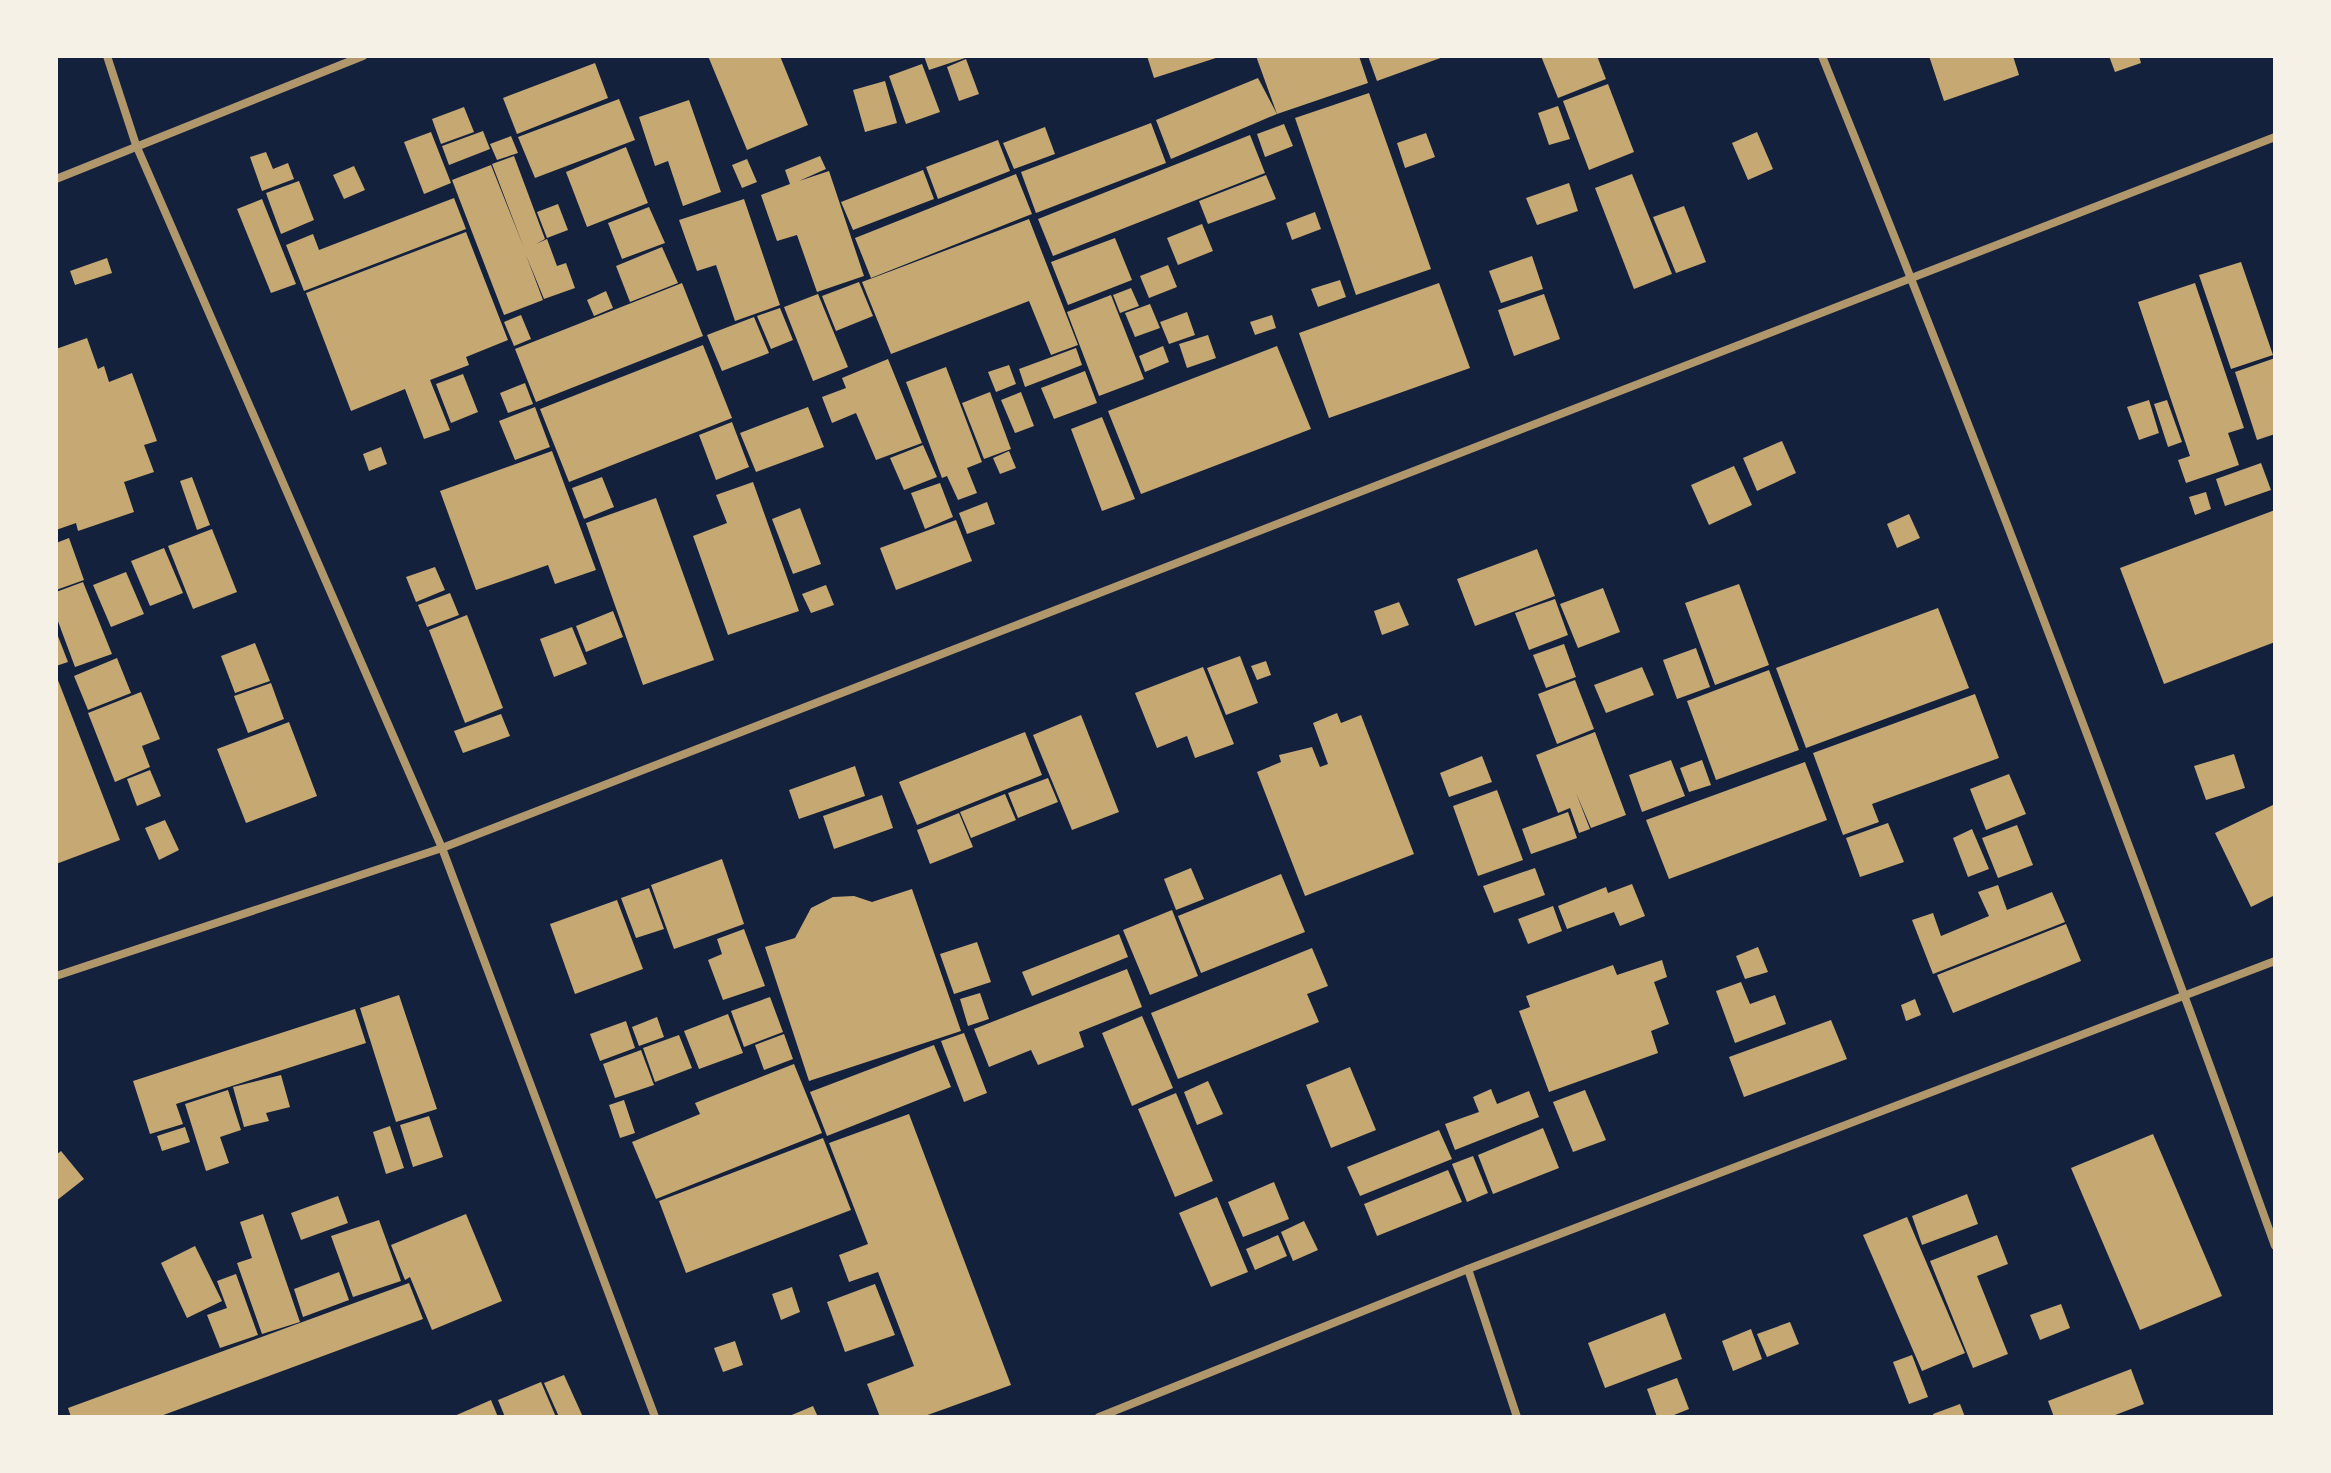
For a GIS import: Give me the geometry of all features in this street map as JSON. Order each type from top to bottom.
[{"type":"street","points":[[107,56],[136,145],[442,848],[655,1417]]},
{"type":"street","points":[[56,179],[363,56]]},
{"type":"street","points":[[1822,56],[1911,276],[2186,995],[2275,1246]]},
{"type":"street","points":[[56,976],[442,848],[2275,137]]},
{"type":"street","points":[[1099,1417],[1468,1269],[2275,961]]},
{"type":"street","points":[[1468,1269],[1517,1417]]},
{"type":"building","points":[[708,56],[780,56],[808,125],[747,150]]},
{"type":"building","points":[[924,56],[968,56],[968,57],[929,70]]},
{"type":"building","points":[[1147,56],[1219,56],[1219,57],[1154,78]]},
{"type":"building","points":[[1256,56],[1359,56],[1368,83],[1277,114]]},
{"type":"building","points":[[1368,56],[1446,56],[1377,81]]},
{"type":"building","points":[[1541,56],[1597,56],[1606,79],[1558,98]]},
{"type":"building","points":[[1929,56],[2013,56],[2019,75],[1944,101]]},
{"type":"building","points":[[2109,56],[2139,56],[2141,63],[2115,72]]},
{"type":"building","points":[[966,59],[979,94],[959,101],[947,67]]},
{"type":"building","points":[[595,63],[608,98],[517,134],[503,98]]},
{"type":"building","points":[[922,64],[940,112],[906,124],[889,76]]},
{"type":"building","points":[[1258,78],[1277,114],[1171,159],[1156,120]]},
{"type":"building","points":[[885,81],[897,123],[865,132],[853,90]]},
{"type":"building","points":[[1608,84],[1634,152],[1589,170],[1563,101]]},
{"type":"building","points":[[1369,93],[1431,269],[1356,295],[1295,118]]},
{"type":"building","points":[[619,99],[635,140],[535,178],[518,137]]},
{"type":"building","points":[[689,100],[721,192],[683,206],[668,161],[655,166],[639,117]]},
{"type":"building","points":[[1558,106],[1570,139],[1549,145],[1538,113]]},
{"type":"building","points":[[464,107],[474,132],[441,144],[432,119]]},
{"type":"building","points":[[1151,123],[1166,163],[1036,213],[1021,172]]},
{"type":"building","points":[[1284,124],[1293,146],[1265,157],[1257,134]]},
{"type":"building","points":[[1045,127],[1055,154],[1014,169],[1003,143]]},
{"type":"building","points":[[483,131],[490,149],[449,165],[442,146]]},
{"type":"building","points":[[431,132],[451,183],[424,194],[404,142]]},
{"type":"building","points":[[1757,132],[1773,169],[1748,180],[1732,143]]},
{"type":"building","points":[[1426,133],[1435,157],[1405,168],[1397,143]]},
{"type":"building","points":[[1250,135],[1265,173],[1053,256],[1038,219]]},
{"type":"building","points":[[511,136],[518,153],[497,160],[490,144]]},
{"type":"building","points":[[998,140],[1010,171],[938,199],[926,167]]},
{"type":"building","points":[[626,147],[648,203],[587,227],[566,172]]},
{"type":"building","points":[[266,152],[273,169],[288,163],[294,179],[262,191],[250,157]]},
{"type":"building","points":[[514,156],[545,239],[536,244],[547,239],[557,266],[566,263],[575,288],[544,299],[526,255],[543,300],[504,315],[452,180],[491,165],[524,248],[492,164]]},
{"type":"building","points":[[820,156],[826,169],[799,181],[829,171],[864,276],[817,292],[797,235],[777,241],[761,195],[790,184],[785,170]]},
{"type":"building","points":[[747,159],[757,182],[742,188],[732,165]]},
{"type":"building","points":[[354,166],[365,190],[344,199],[333,175]]},
{"type":"building","points":[[923,170],[934,199],[853,230],[841,202]]},
{"type":"building","points":[[1016,174],[1032,214],[871,278],[855,238]]},
{"type":"building","points":[[1632,174],[1672,274],[1634,289],[1595,188]]},
{"type":"building","points":[[1266,175],[1276,199],[1208,224],[1199,201]]},
{"type":"building","points":[[299,181],[314,220],[281,234],[266,193]]},
{"type":"building","points":[[1569,183],[1578,211],[1537,225],[1526,198]]},
{"type":"building","points":[[454,198],[466,229],[304,291],[286,245],[313,234],[319,250]]},
{"type":"building","points":[[262,199],[296,284],[271,293],[237,209]]},
{"type":"building","points":[[744,199],[780,305],[735,321],[716,265],[697,271],[679,220]]},
{"type":"building","points":[[558,204],[568,230],[547,238],[537,212]]},
{"type":"building","points":[[1684,206],[1706,262],[1676,273],[1653,217]]},
{"type":"building","points":[[649,207],[665,243],[622,259],[608,223]]},
{"type":"building","points":[[1315,212],[1321,229],[1292,240],[1286,223]]},
{"type":"building","points":[[1029,219],[1078,345],[1051,355],[1029,301],[891,354],[862,282]]},
{"type":"building","points":[[1202,224],[1213,251],[1178,265],[1167,238]]},
{"type":"building","points":[[466,232],[508,340],[466,357],[469,365],[430,380],[450,430],[424,439],[405,389],[351,411],[306,293]]},
{"type":"building","points":[[1115,238],[1132,280],[1068,305],[1051,262]]},
{"type":"building","points":[[662,247],[678,283],[630,302],[616,266]]},
{"type":"building","points":[[1532,256],[1543,289],[1501,303],[1489,271]]},
{"type":"building","points":[[107,258],[112,273],[75,285],[70,271]]},
{"type":"building","points":[[2241,262],[2273,355],[2231,369],[2199,275]]},
{"type":"building","points":[[1168,265],[1177,287],[1149,298],[1140,276]]},
{"type":"building","points":[[1340,280],[1346,297],[1318,307],[1311,289]]},
{"type":"building","points":[[859,282],[873,316],[836,331],[822,296]]},
{"type":"building","points":[[682,283],[703,336],[536,402],[515,349]]},
{"type":"building","points":[[1439,283],[1470,368],[1329,418],[1299,333]]},
{"type":"building","points":[[2195,283],[2244,428],[2228,433],[2239,465],[2186,483],[2178,460],[2190,456],[2138,302]]},
{"type":"building","points":[[1131,288],[1139,306],[1120,313],[1113,295]]},
{"type":"building","points":[[606,291],[613,308],[594,316],[587,300]]},
{"type":"building","points":[[818,294],[848,367],[813,381],[784,307]]},
{"type":"building","points":[[1544,294],[1560,339],[1514,356],[1498,310]]},
{"type":"building","points":[[1111,295],[1144,379],[1099,396],[1067,312]]},
{"type":"building","points":[[1150,304],[1160,328],[1135,337],[1125,313]]},
{"type":"building","points":[[780,308],[793,340],[771,349],[757,316]]},
{"type":"building","points":[[1187,312],[1195,335],[1169,344],[1160,322]]},
{"type":"building","points":[[521,315],[531,339],[514,346],[504,322]]},
{"type":"building","points":[[1272,315],[1276,328],[1255,335],[1250,322]]},
{"type":"building","points":[[754,317],[769,353],[722,371],[707,335]]},
{"type":"building","points":[[1208,335],[1216,358],[1187,368],[1179,344]]},
{"type":"building","points":[[87,338],[98,369],[104,366],[109,382],[132,373],[157,441],[144,445],[154,472],[124,482],[134,512],[78,531],[76,523],[56,530],[56,349]]},
{"type":"building","points":[[703,345],[732,418],[569,482],[540,409]]},
{"type":"building","points":[[1163,346],[1169,362],[1145,372],[1139,356]]},
{"type":"building","points":[[1277,346],[1311,429],[1141,494],[1108,411]]},
{"type":"building","points":[[1076,348],[1082,365],[1025,387],[1019,369]]},
{"type":"building","points":[[2275,358],[2275,434],[2257,440],[2235,372]]},
{"type":"building","points":[[888,359],[922,443],[876,460],[856,413],[832,423],[822,397],[846,388],[842,378]]},
{"type":"building","points":[[1009,365],[1016,384],[996,392],[988,372]]},
{"type":"building","points":[[946,367],[982,462],[967,468],[977,493],[958,500],[947,476],[942,478],[906,382]]},
{"type":"building","points":[[1085,371],[1097,403],[1054,419],[1041,388]]},
{"type":"building","points":[[463,374],[478,412],[451,423],[436,384]]},
{"type":"building","points":[[525,383],[533,404],[508,413],[500,393]]},
{"type":"building","points":[[990,392],[1011,449],[984,459],[962,403]]},
{"type":"building","points":[[1021,392],[1034,426],[1015,433],[1001,400]]},
{"type":"building","points":[[2149,400],[2159,433],[2139,440],[2127,407]]},
{"type":"building","points":[[2167,400],[2182,442],[2168,447],[2154,404]]},
{"type":"building","points":[[535,407],[550,447],[515,460],[499,421]]},
{"type":"building","points":[[808,407],[824,447],[756,472],[740,433]]},
{"type":"building","points":[[1102,417],[1135,499],[1102,511],[1071,429]]},
{"type":"building","points":[[732,422],[749,467],[716,480],[699,435]]},
{"type":"building","points":[[1782,441],[1796,473],[1757,491],[1743,458]]},
{"type":"building","points":[[923,445],[937,477],[904,490],[890,458]]},
{"type":"building","points":[[381,447],[387,464],[369,471],[363,454]]},
{"type":"building","points":[[552,451],[596,570],[555,584],[548,565],[476,590],[440,491]]},
{"type":"building","points":[[1009,451],[1016,468],[1000,474],[993,458]]},
{"type":"building","points":[[2261,463],[2271,490],[2225,506],[2216,479]]},
{"type":"building","points":[[1734,466],[1752,505],[1709,525],[1691,485]]},
{"type":"building","points":[[192,477],[210,525],[197,530],[180,481]]},
{"type":"building","points":[[602,477],[614,507],[584,519],[572,488]]},
{"type":"building","points":[[753,482],[799,611],[728,635],[693,536],[727,523],[716,495]]},
{"type":"building","points":[[940,483],[953,517],[925,529],[911,493]]},
{"type":"building","points":[[2206,492],[2211,509],[2195,515],[2189,497]]},
{"type":"building","points":[[656,498],[714,660],[643,685],[586,523]]},
{"type":"building","points":[[987,502],[995,524],[967,534],[959,513]]},
{"type":"building","points":[[800,508],[821,564],[793,574],[772,519]]},
{"type":"building","points":[[2275,510],[2275,642],[2164,684],[2120,568]]},
{"type":"building","points":[[1909,514],[1920,538],[1897,548],[1887,524]]},
{"type":"building","points":[[956,520],[972,561],[896,590],[880,548]]},
{"type":"building","points":[[212,529],[237,592],[193,609],[168,546]]},
{"type":"building","points":[[69,538],[84,580],[56,590],[56,543]]},
{"type":"building","points":[[164,548],[183,593],[150,606],[131,561]]},
{"type":"building","points":[[1537,549],[1555,596],[1475,626],[1457,579]]},
{"type":"building","points":[[435,567],[445,590],[416,602],[406,577]]},
{"type":"building","points":[[126,572],[144,614],[111,627],[93,585]]},
{"type":"building","points":[[83,582],[112,654],[75,667],[56,616],[56,592]]},
{"type":"building","points":[[1739,584],[1769,665],[1715,685],[1685,603]]},
{"type":"building","points":[[826,585],[834,605],[811,613],[802,594]]},
{"type":"building","points":[[1603,588],[1620,632],[1578,648],[1560,604]]},
{"type":"building","points":[[450,593],[459,615],[427,627],[418,605]]},
{"type":"building","points":[[1555,599],[1568,635],[1529,650],[1515,613]]},
{"type":"building","points":[[1399,602],[1409,625],[1382,635],[1374,611]]},
{"type":"building","points":[[1938,608],[1969,688],[1806,748],[1776,668]]},
{"type":"building","points":[[613,611],[623,637],[586,652],[576,626]]},
{"type":"building","points":[[467,615],[503,708],[465,723],[429,630]]},
{"type":"building","points":[[572,627],[587,664],[554,677],[540,639]]},
{"type":"building","points":[[56,631],[68,662],[56,666]]},
{"type":"building","points":[[255,643],[270,681],[235,693],[221,656]]},
{"type":"building","points":[[1564,644],[1576,677],[1546,688],[1533,655]]},
{"type":"building","points":[[1696,648],[1710,687],[1677,699],[1663,660]]},
{"type":"building","points":[[1240,656],[1258,703],[1226,715],[1207,668]]},
{"type":"building","points":[[117,658],[131,693],[88,710],[74,676]]},
{"type":"building","points":[[1266,661],[1271,675],[1257,680],[1251,666]]},
{"type":"building","points":[[1203,667],[1234,744],[1195,758],[1187,736],[1157,748],[1135,693]]},
{"type":"building","points":[[1642,667],[1654,695],[1606,713],[1594,685]]},
{"type":"building","points":[[1769,670],[1799,750],[1716,780],[1687,701]]},
{"type":"building","points":[[56,675],[120,840],[56,864]]},
{"type":"building","points":[[1575,680],[1594,729],[1557,744],[1538,694]]},
{"type":"building","points":[[271,683],[284,719],[248,733],[234,696]]},
{"type":"building","points":[[141,692],[160,739],[142,746],[150,767],[115,782],[88,713]]},
{"type":"building","points":[[1975,694],[1999,758],[1872,804],[1879,822],[1843,835],[1813,753]]},
{"type":"building","points":[[1337,713],[1341,723],[1361,715],[1414,854],[1305,896],[1257,772],[1281,762],[1279,755],[1312,747],[1320,767],[1328,764],[1313,723]]},
{"type":"building","points":[[501,714],[510,736],[463,753],[454,731]]},
{"type":"building","points":[[1081,715],[1119,812],[1072,830],[1033,735]]},
{"type":"building","points":[[289,722],[317,796],[246,823],[217,749]]},
{"type":"building","points":[[1025,732],[1042,775],[917,825],[899,782]]},
{"type":"building","points":[[1595,732],[1626,815],[1591,828],[1576,793],[1590,829],[1579,833],[1570,808],[1558,813],[1536,755]]},
{"type":"building","points":[[2234,754],[2245,788],[2206,800],[2194,766]]},
{"type":"building","points":[[1482,756],[1492,782],[1449,797],[1440,773]]},
{"type":"building","points":[[1671,760],[1685,796],[1642,812],[1629,775]]},
{"type":"building","points":[[1702,760],[1711,785],[1689,792],[1680,768]]},
{"type":"building","points":[[1805,762],[1827,820],[1669,879],[1646,820]]},
{"type":"building","points":[[855,766],[865,796],[799,819],[789,790]]},
{"type":"building","points":[[150,770],[161,796],[137,806],[127,779]]},
{"type":"building","points":[[2009,774],[2026,814],[1986,830],[1970,789]]},
{"type":"building","points":[[1048,778],[1058,802],[1018,818],[1008,793]]},
{"type":"building","points":[[1497,790],[1523,860],[1478,876],[1453,806]]},
{"type":"building","points":[[1005,794],[1016,820],[971,838],[960,812]]},
{"type":"building","points":[[882,795],[893,828],[834,849],[823,816]]},
{"type":"building","points":[[2275,804],[2275,895],[2251,907],[2215,833]]},
{"type":"building","points":[[1568,812],[1577,838],[1531,854],[1522,829]]},
{"type":"building","points":[[959,813],[973,847],[930,864],[917,830]]},
{"type":"building","points":[[165,820],[179,850],[159,860],[145,828]]},
{"type":"building","points":[[1888,823],[1904,862],[1860,877],[1846,838]]},
{"type":"building","points":[[2017,825],[2033,865],[1998,878],[1982,838]]},
{"type":"building","points":[[1972,829],[1989,869],[1968,877],[1953,838]]},
{"type":"building","points":[[722,859],[744,924],[674,949],[651,885]]},
{"type":"building","points":[[1191,868],[1204,899],[1176,910],[1164,879]]},
{"type":"building","points":[[1535,868],[1545,895],[1494,913],[1483,886]]},
{"type":"building","points":[[1281,874],[1305,932],[1201,973],[1178,916]]},
{"type":"building","points":[[1632,884],[1645,916],[1620,926],[1614,912],[1567,929],[1558,906],[1606,887],[1608,893]]},
{"type":"building","points":[[1998,885],[2007,910],[2052,892],[2065,922],[1933,974],[1912,920],[1933,913],[1941,936],[1989,916],[1978,892]]},
{"type":"building","points":[[649,888],[664,929],[636,938],[621,898]]},
{"type":"building","points":[[912,889],[961,1031],[809,1081],[765,947],[795,938],[811,908],[833,897],[854,896],[872,902]]},
{"type":"building","points":[[617,900],[643,969],[575,994],[550,924]]},
{"type":"building","points":[[1553,906],[1562,931],[1528,944],[1518,919]]},
{"type":"building","points":[[1172,910],[1198,976],[1150,995],[1123,930]]},
{"type":"building","points":[[2066,924],[2081,961],[1953,1013],[1937,975]]},
{"type":"building","points":[[744,929],[765,986],[723,1000],[708,960],[722,954],[717,939]]},
{"type":"building","points":[[1119,934],[1128,957],[1032,996],[1022,972]]},
{"type":"building","points":[[977,942],[991,982],[954,994],[940,954]]},
{"type":"building","points":[[1758,947],[1768,972],[1745,979],[1736,956]]},
{"type":"building","points":[[1312,948],[1328,986],[1307,994],[1319,1022],[1178,1079],[1151,1013]]},
{"type":"building","points":[[1662,960],[1667,977],[1654,982],[1669,1024],[1651,1031],[1658,1053],[1549,1092],[1519,1011],[1530,1007],[1526,996],[1613,965],[1617,975]]},
{"type":"building","points":[[1127,969],[1142,1007],[1079,1032],[1084,1047],[1038,1065],[1031,1050],[989,1067],[974,1029]]},
{"type":"building","points":[[1741,982],[1750,1004],[1775,995],[1786,1024],[1735,1043],[1716,991]]},
{"type":"building","points":[[980,993],[989,1019],[968,1026],[960,999]]},
{"type":"building","points":[[399,995],[437,1109],[396,1122],[360,1008]]},
{"type":"building","points":[[770,997],[783,1032],[744,1047],[731,1011]]},
{"type":"building","points":[[1915,999],[1921,1015],[1906,1021],[1901,1005]]},
{"type":"building","points":[[355,1009],[366,1043],[176,1104],[183,1124],[150,1134],[133,1081]]},
{"type":"building","points":[[728,1014],[743,1053],[699,1069],[684,1031]]},
{"type":"building","points":[[1142,1016],[1173,1088],[1132,1106],[1102,1033]]},
{"type":"building","points":[[657,1017],[664,1037],[639,1046],[632,1027]]},
{"type":"building","points":[[1831,1020],[1847,1059],[1744,1097],[1729,1057]]},
{"type":"building","points":[[626,1021],[635,1048],[600,1061],[590,1034]]},
{"type":"building","points":[[964,1033],[987,1093],[964,1102],[941,1041]]},
{"type":"building","points":[[784,1034],[793,1059],[764,1070],[755,1045]]},
{"type":"building","points":[[679,1035],[692,1068],[655,1082],[643,1048]]},
{"type":"building","points":[[934,1045],[951,1087],[827,1136],[810,1092]]},
{"type":"building","points":[[641,1050],[654,1085],[615,1098],[603,1064]]},
{"type":"building","points":[[794,1064],[822,1133],[656,1199],[632,1142],[700,1114],[695,1103]]},
{"type":"building","points":[[1350,1067],[1376,1130],[1331,1148],[1306,1085]]},
{"type":"building","points":[[281,1075],[290,1107],[266,1113],[269,1121],[244,1127],[233,1087]]},
{"type":"building","points":[[1208,1081],[1223,1114],[1197,1125],[1184,1092]]},
{"type":"building","points":[[1491,1089],[1497,1104],[1529,1091],[1539,1117],[1455,1150],[1445,1124],[1479,1112],[1473,1097]]},
{"type":"building","points":[[228,1090],[241,1130],[220,1137],[229,1163],[206,1171],[185,1104]]},
{"type":"building","points":[[1585,1090],[1606,1140],[1573,1152],[1553,1102]]},
{"type":"building","points":[[1176,1093],[1213,1181],[1175,1197],[1138,1109]]},
{"type":"building","points":[[624,1100],[635,1133],[620,1138],[609,1105]]},
{"type":"building","points":[[909,1114],[1011,1385],[922,1417],[880,1417],[867,1384],[914,1366],[878,1272],[849,1282],[839,1255],[868,1244],[829,1143]]},
{"type":"building","points":[[429,1116],[443,1157],[413,1167],[400,1125]]},
{"type":"building","points":[[390,1126],[404,1168],[386,1174],[373,1132]]},
{"type":"building","points":[[185,1127],[190,1142],[162,1151],[157,1136]]},
{"type":"building","points":[[1543,1128],[1559,1168],[1493,1194],[1478,1155]]},
{"type":"building","points":[[1439,1130],[1452,1159],[1360,1196],[1347,1167]]},
{"type":"building","points":[[2153,1134],[2222,1296],[2140,1330],[2071,1168]]},
{"type":"building","points":[[823,1138],[851,1210],[686,1273],[659,1201]]},
{"type":"building","points":[[61,1151],[84,1179],[56,1201],[56,1155]]},
{"type":"building","points":[[1473,1156],[1488,1193],[1467,1202],[1452,1164]]},
{"type":"building","points":[[1448,1170],[1462,1202],[1377,1236],[1364,1204]]},
{"type":"building","points":[[1274,1182],[1289,1219],[1243,1237],[1228,1202]]},
{"type":"building","points":[[1967,1194],[1978,1224],[1922,1245],[1912,1216]]},
{"type":"building","points":[[338,1196],[348,1223],[301,1240],[291,1213]]},
{"type":"building","points":[[1217,1197],[1248,1272],[1211,1287],[1179,1213]]},
{"type":"building","points":[[263,1214],[300,1322],[262,1334],[237,1263],[252,1258],[240,1222]]},
{"type":"building","points":[[466,1214],[502,1301],[432,1330],[410,1277],[405,1280],[391,1245]]},
{"type":"building","points":[[1907,1217],[1965,1353],[1922,1371],[1863,1235]]},
{"type":"building","points":[[379,1220],[401,1281],[353,1297],[331,1236]]},
{"type":"building","points":[[1304,1221],[1318,1250],[1293,1261],[1281,1232]]},
{"type":"building","points":[[1278,1235],[1287,1256],[1255,1270],[1246,1249]]},
{"type":"building","points":[[1997,1235],[2008,1264],[1977,1276],[2008,1354],[1973,1368],[1930,1261]]},
{"type":"building","points":[[195,1246],[222,1301],[187,1318],[161,1263]]},
{"type":"building","points":[[339,1272],[349,1300],[303,1317],[294,1289]]},
{"type":"building","points":[[236,1274],[258,1335],[220,1348],[207,1315],[227,1308],[217,1281]]},
{"type":"building","points":[[409,1283],[423,1319],[158,1417],[71,1417],[68,1408]]},
{"type":"building","points":[[875,1284],[895,1335],[845,1352],[827,1302]]},
{"type":"building","points":[[792,1287],[800,1312],[781,1320],[772,1294]]},
{"type":"building","points":[[2061,1304],[2070,1328],[2040,1340],[2030,1315]]},
{"type":"building","points":[[1665,1313],[1682,1359],[1605,1388],[1588,1343]]},
{"type":"building","points":[[1790,1322],[1799,1344],[1767,1357],[1757,1334]]},
{"type":"building","points":[[1751,1329],[1762,1359],[1733,1371],[1722,1341]]},
{"type":"building","points":[[735,1341],[743,1365],[723,1372],[714,1348]]},
{"type":"building","points":[[1912,1355],[1928,1397],[1909,1404],[1893,1362]]},
{"type":"building","points":[[2131,1369],[2144,1404],[2110,1417],[2054,1417],[2048,1401]]},
{"type":"building","points":[[564,1375],[583,1417],[559,1417],[544,1383]]},
{"type":"building","points":[[1677,1378],[1689,1409],[1669,1417],[1657,1417],[1647,1389]]},
{"type":"building","points":[[541,1382],[556,1417],[505,1417],[498,1400]]},
{"type":"building","points":[[491,1400],[498,1417],[452,1417]]},
{"type":"building","points":[[1960,1404],[1965,1417],[1934,1417],[1933,1414]]},
{"type":"building","points":[[813,1406],[818,1417],[787,1417]]}]
